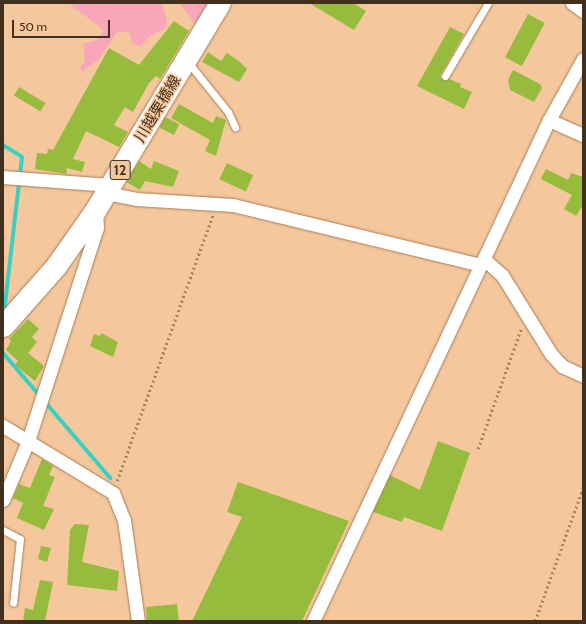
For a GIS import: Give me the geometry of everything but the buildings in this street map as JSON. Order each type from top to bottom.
[{"type":"main road","name":"川越栗橋線","points":[[3,326],[56,266],[104,196],[187,61],[220,3]]},
{"type":"street","points":[[572,3],[583,11]]},
{"type":"street","points":[[313,621],[549,120],[583,59]]},
{"type":"street","points":[[549,120],[583,135]]},
{"type":"street","points":[[3,177],[104,196],[217,204],[260,210],[483,262],[502,275],[527,312],[551,354],[562,366],[583,376]]},
{"type":"street","points":[[3,500],[28,441],[97,228],[104,196]]},
{"type":"street","points":[[3,426],[113,493],[124,520],[138,621]]},
{"type":"lane","points":[[445,76],[488,3]]},
{"type":"lane","points":[[187,61],[228,112],[235,127]]},
{"type":"lane","points":[[3,530],[20,539],[13,603]]},
{"type":"path","points":[[113,493],[217,204]]},
{"type":"path","points":[[478,449],[527,312]]},
{"type":"path","points":[[535,621],[583,488]]},
{"type":"shaded area","points":[[68,3],[162,3],[167,20],[165,29],[150,36],[141,46],[132,44],[129,32],[117,32],[99,59],[82,72],[80,67],[85,61],[83,44],[96,40],[104,30]]},
{"type":"shaded area","points":[[179,3],[226,3],[196,24]]},
{"type":"waterway","points":[[3,145],[22,157],[4,313]]},
{"type":"waterway","points":[[3,353],[110,478]]}]
